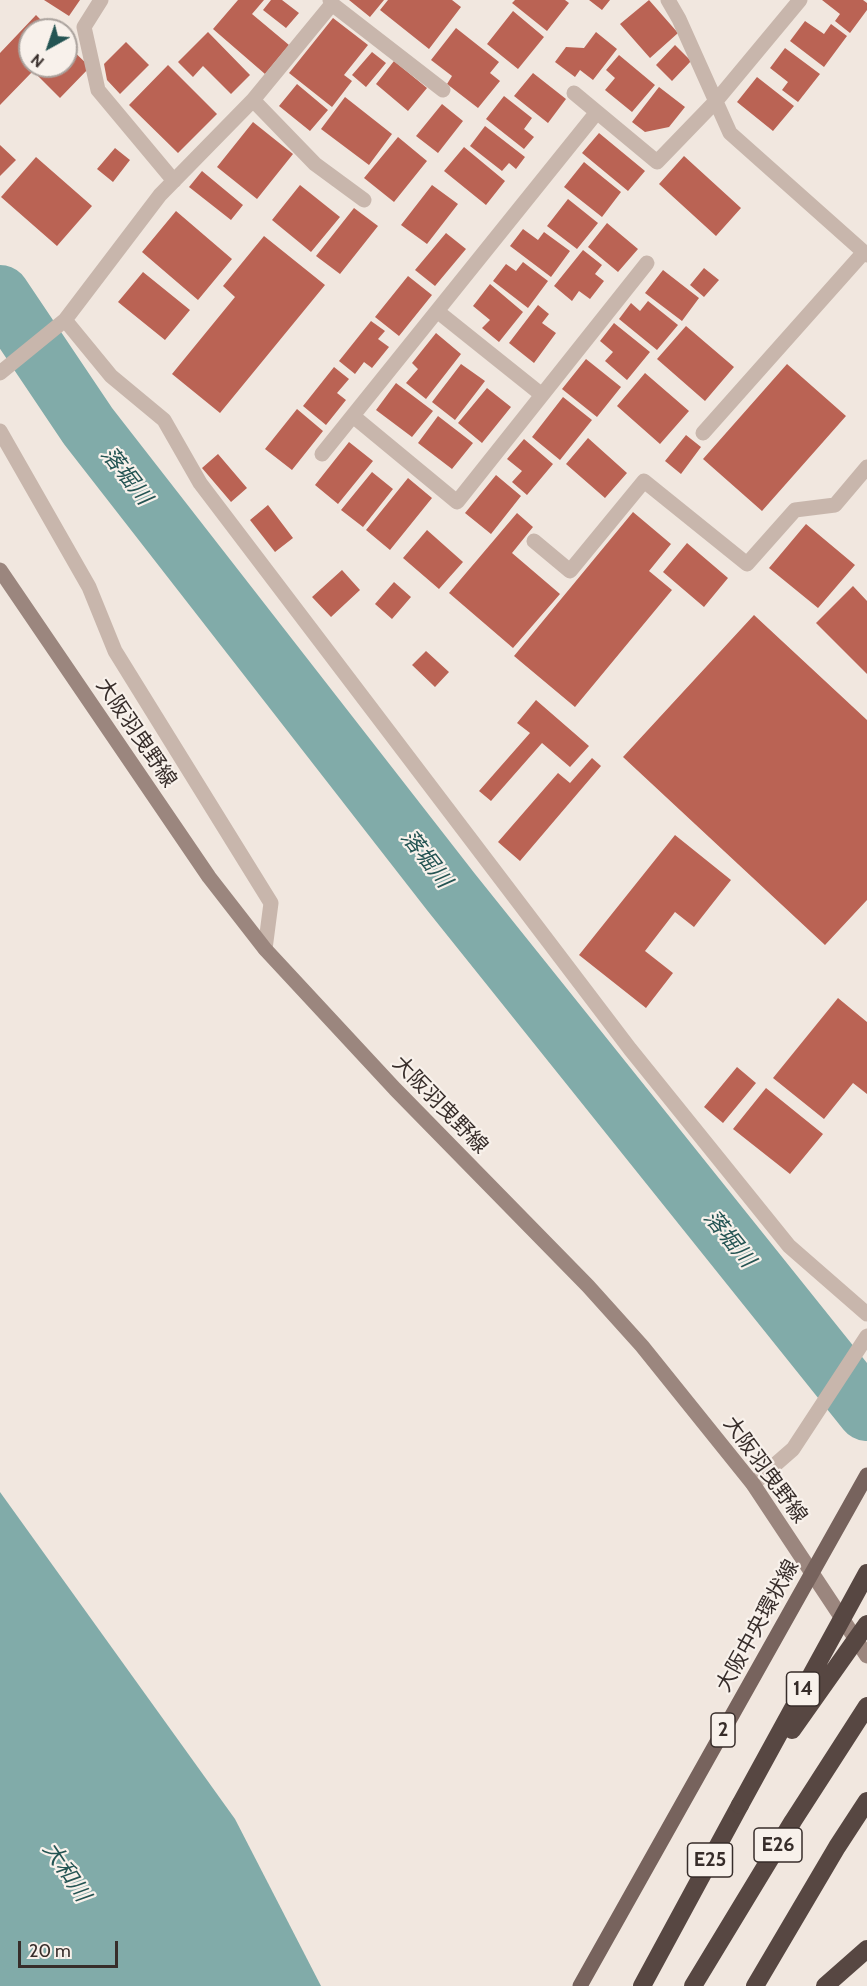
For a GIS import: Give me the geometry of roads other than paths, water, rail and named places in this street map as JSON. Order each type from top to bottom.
[{"type":"highway","name":"14","points":[[740,1805],[867,1573]]},
{"type":"highway","name":"E25","points":[[642,1986],[740,1805],[867,1624]]},
{"type":"highway","name":"E26","points":[[693,1986],[787,1830],[867,1706]]},
{"type":"highway","name":"E26","points":[[755,1986],[837,1847],[867,1801]]},
{"type":"highway","points":[[825,1986],[867,1949]]},
{"type":"main road","name":"大阪羽曳野線","points":[[0,570],[209,878],[265,949],[395,1089],[588,1286],[642,1346],[753,1484],[867,1656]]},
{"type":"main road","name":"大阪中央環状線","points":[[580,1986],[867,1475]]},
{"type":"street","points":[[101,0],[84,27],[98,90],[174,181]]},
{"type":"street","points":[[668,0],[679,19],[730,133],[866,253],[703,433]]},
{"type":"street","points":[[574,93],[657,162],[716,101],[800,0]]},
{"type":"street","points":[[0,373],[66,320],[160,195],[253,100],[331,2],[443,90]]},
{"type":"street","points":[[253,100],[315,164],[364,200]]},
{"type":"street","points":[[322,454],[597,112]]},
{"type":"street","points":[[353,416],[457,502],[647,263]]},
{"type":"street","points":[[437,311],[542,395]]},
{"type":"street","points":[[66,320],[111,376],[164,420],[200,483],[637,1058],[789,1246],[867,1314]]},
{"type":"street","points":[[0,432],[89,587],[114,651],[271,903],[265,949]]},
{"type":"street","points":[[534,541],[570,571],[644,481],[747,564],[795,510],[835,505],[867,467]]},
{"type":"street","points":[[753,1484],[793,1449],[864,1342]]},
{"type":"water","name":"大和川","points":[[0,1492],[235,1819],[321,1986],[0,1986]]},
{"type":"waterway","name":"落堀川","points":[[0,295],[88,426],[451,892],[867,1411]]}]
